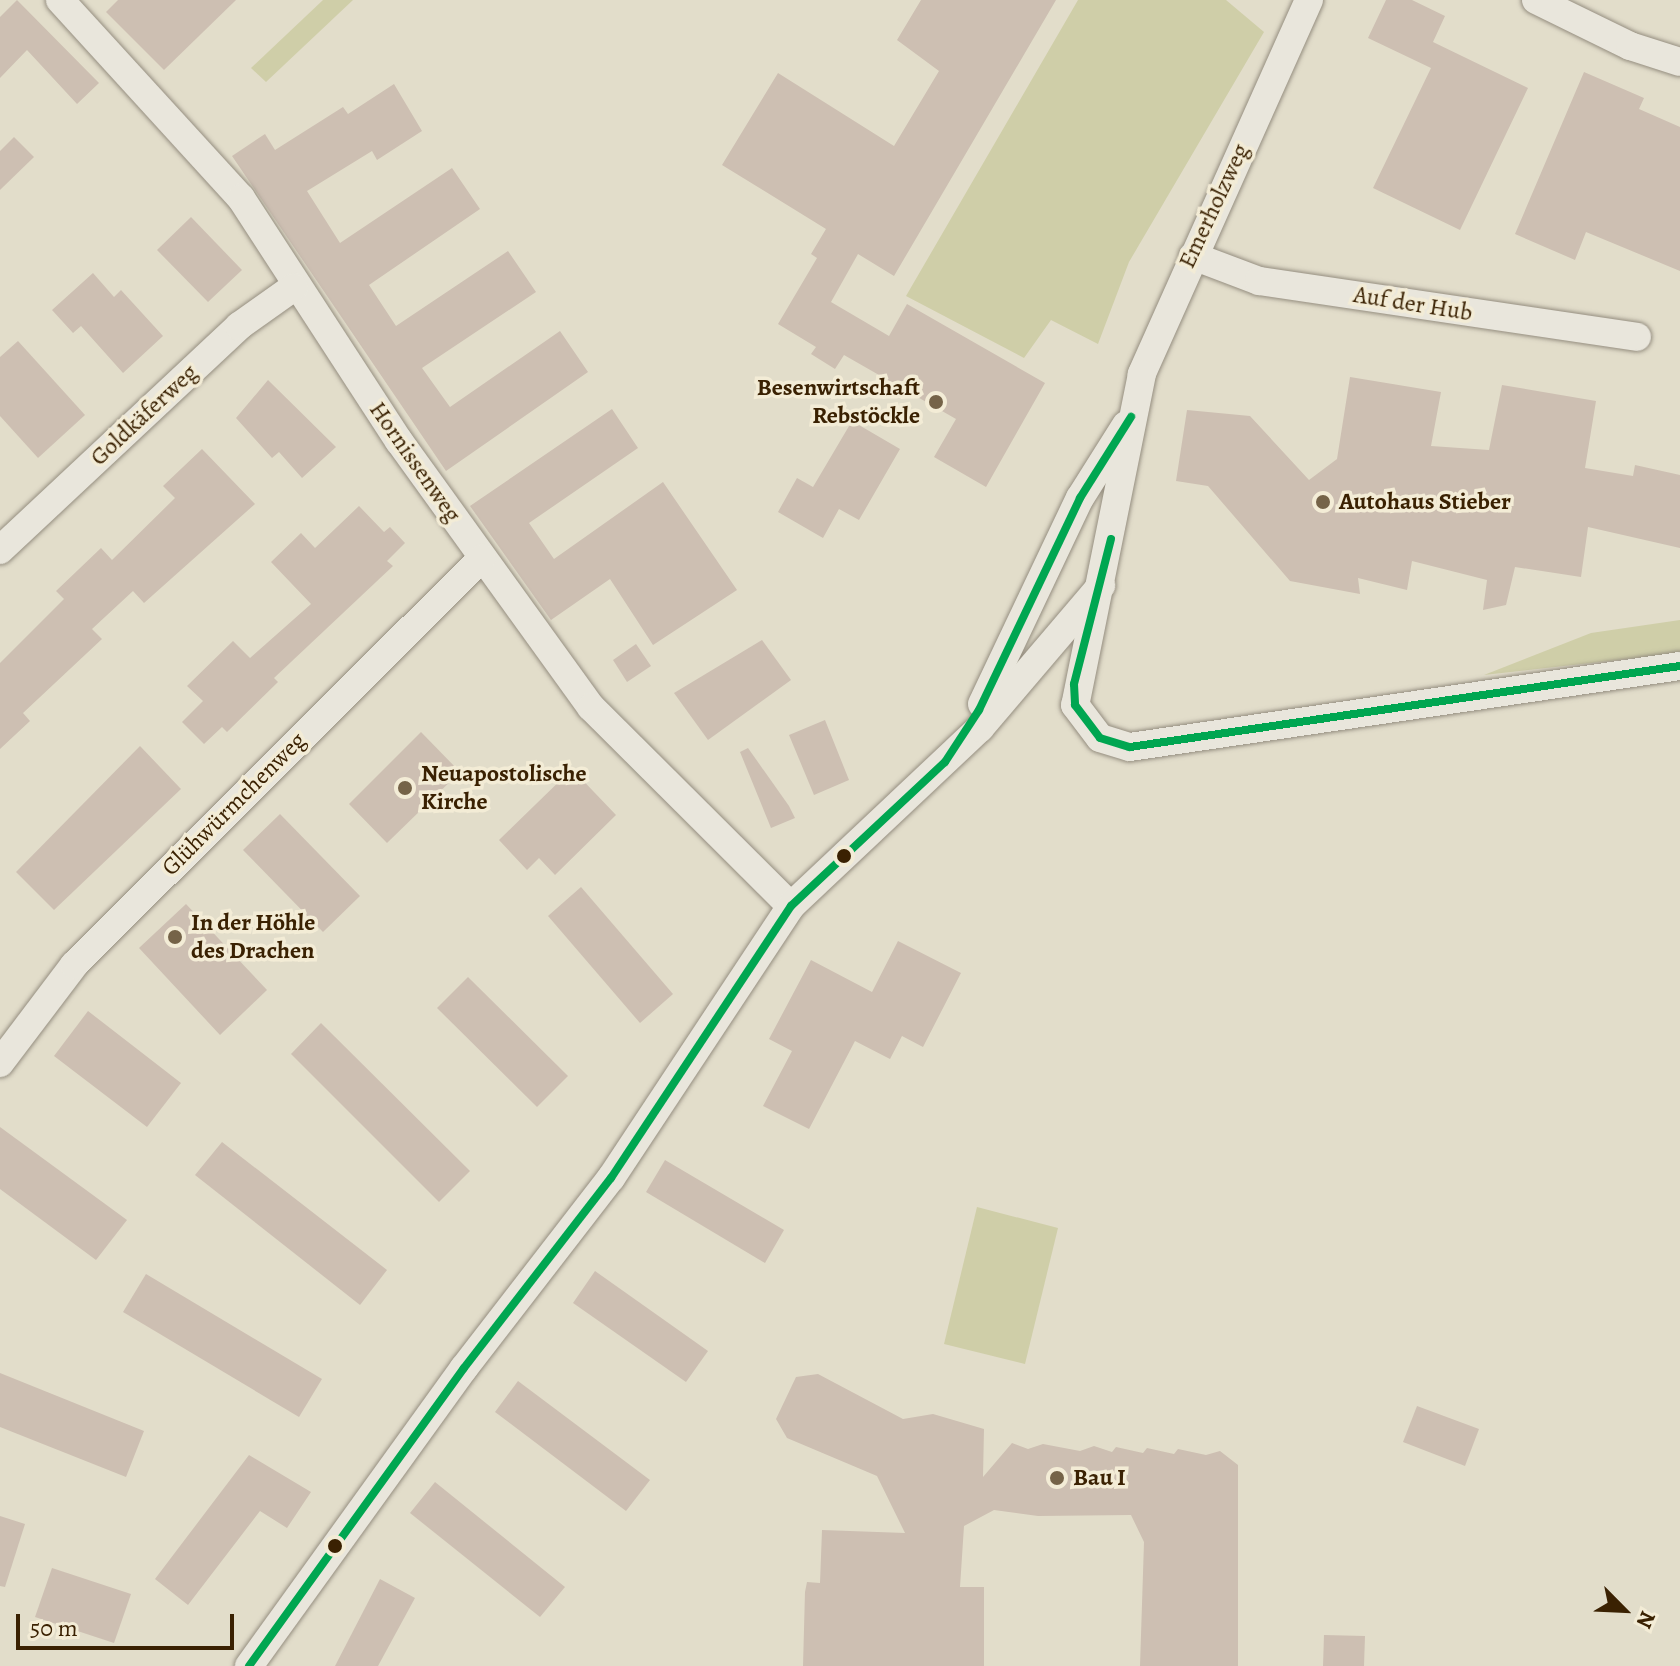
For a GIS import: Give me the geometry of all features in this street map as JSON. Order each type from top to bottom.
[{"type":"street","name":"Hornissenweg","points":[[60,0],[241,198],[294,287],[482,558],[591,707],[721,844],[791,906]]},
{"type":"street","name":"Emerholzweg","points":[[1309,0],[1150,352],[1131,417],[1101,586],[1074,684],[1075,705],[1100,738],[1130,747],[1680,666]]},
{"type":"street","points":[[1536,0],[1630,46],[1680,62]]},
{"type":"street","name":"Auf der Hub","points":[[1193,256],[1259,281],[1637,337]]},
{"type":"street","name":"Goldkäferweg","points":[[0,550],[239,326],[294,287]]},
{"type":"street","name":"Emerholzweg","points":[[945,762],[979,710],[1080,498],[1131,417]]},
{"type":"street","name":"Glühwürmchenweg","points":[[0,1063],[74,965],[482,558]]},
{"type":"street","name":"Emerholzweg","points":[[249,1666],[611,1178],[791,906],[945,762],[1101,586]]},
{"type":"green space","points":[[323,0],[353,0],[266,82],[251,68]]},
{"type":"green space","points":[[1078,0],[1226,0],[1264,32],[1129,262],[1098,344],[1051,320],[1024,358],[906,296]]},
{"type":"green space","points":[[1680,620],[1680,653],[1484,675],[1591,633]]},
{"type":"green space","points":[[977,1207],[1058,1228],[1025,1364],[944,1344]]},
{"type":"building","points":[[17,0],[99,83],[77,104],[27,50],[0,78],[0,17]]},
{"type":"building","points":[[118,0],[236,0],[164,70],[106,12]]},
{"type":"building","points":[[921,0],[1056,0],[894,276],[858,254],[831,302],[889,336],[907,304],[1045,383],[986,487],[934,457],[956,419],[844,355],[835,369],[811,354],[816,347],[778,324],[817,258],[811,254],[826,229],[722,165],[778,73],[894,146],[939,71],[897,40]]},
{"type":"building","points":[[1386,0],[1412,0],[1445,16],[1433,42],[1528,88],[1460,230],[1373,188],[1431,68],[1368,38]]},
{"type":"building","points":[[1584,72],[1644,98],[1639,109],[1680,127],[1680,271],[1586,232],[1575,260],[1515,234]]},
{"type":"building","points":[[394,84],[422,131],[377,160],[372,151],[307,191],[340,243],[452,168],[480,209],[369,285],[396,326],[508,251],[536,292],[422,368],[450,407],[560,331],[588,372],[446,471],[232,156],[265,134],[275,150],[343,107],[348,114]]},
{"type":"building","points":[[14,137],[34,157],[0,190],[0,151]]},
{"type":"building","points":[[191,217],[242,270],[208,302],[157,250]]},
{"type":"building","points":[[93,273],[114,297],[121,290],[163,336],[123,373],[81,326],[73,333],[52,310]]},
{"type":"building","points":[[18,341],[85,415],[38,458],[0,416],[0,357]]},
{"type":"building","points":[[1350,377],[1441,392],[1431,446],[1489,450],[1502,385],[1596,401],[1585,468],[1633,476],[1635,465],[1680,475],[1680,548],[1588,527],[1581,577],[1515,567],[1506,605],[1483,610],[1487,580],[1412,561],[1407,590],[1358,578],[1360,594],[1290,581],[1208,486],[1176,481],[1187,410],[1250,416],[1309,480],[1337,459]]},
{"type":"building","points":[[268,380],[336,447],[302,478],[279,452],[272,458],[236,418]]},
{"type":"building","points":[[612,409],[638,448],[529,523],[554,559],[663,482],[737,590],[653,645],[610,579],[551,620],[470,506]]},
{"type":"building","points":[[852,421],[900,449],[859,520],[839,509],[823,538],[778,512],[797,478],[813,487]]},
{"type":"building","points":[[202,449],[255,504],[144,603],[133,591],[92,629],[102,639],[23,713],[30,721],[0,749],[0,663],[64,599],[56,591],[101,548],[112,560],[175,498],[163,486]]},
{"type":"building","points":[[359,506],[384,532],[390,527],[405,543],[387,561],[393,566],[274,678],[278,682],[227,732],[222,727],[204,744],[182,722],[203,701],[187,686],[233,641],[250,658],[311,604],[271,562],[301,533],[315,548]]},
{"type":"building","points":[[762,640],[791,680],[708,740],[674,693]]},
{"type":"building","points":[[636,644],[651,666],[627,682],[613,660]]},
{"type":"building","points":[[825,720],[849,780],[814,795],[789,735]]},
{"type":"building","name":"Neuapostolische Kirche","points":[[421,732],[460,772],[387,843],[349,804]]},
{"type":"building","points":[[140,746],[181,789],[54,910],[16,872]]},
{"type":"building","points":[[748,748],[795,818],[771,828],[740,752]]},
{"type":"building","points":[[572,769],[616,815],[555,875],[539,858],[527,870],[499,840]]},
{"type":"building","points":[[280,814],[360,896],[323,932],[243,850]]},
{"type":"building","points":[[581,887],[673,994],[640,1023],[548,916]]},
{"type":"building","points":[[186,904],[267,990],[220,1035],[139,948]]},
{"type":"building","points":[[898,941],[961,973],[923,1047],[902,1036],[890,1059],[855,1041],[809,1129],[763,1106],[792,1051],[769,1039],[811,960],[872,992]]},
{"type":"building","points":[[468,977],[568,1076],[537,1107],[437,1008]]},
{"type":"building","points":[[88,1011],[181,1083],[147,1127],[54,1056]]},
{"type":"building","points":[[321,1023],[470,1171],[439,1202],[291,1054]]},
{"type":"building","points":[[0,1127],[127,1220],[96,1260],[0,1189]]},
{"type":"building","points":[[222,1142],[387,1270],[360,1305],[195,1175]]},
{"type":"building","points":[[665,1160],[784,1230],[765,1263],[646,1192]]},
{"type":"building","points":[[595,1271],[708,1351],[686,1382],[573,1303]]},
{"type":"building","points":[[146,1274],[322,1379],[299,1417],[123,1312]]},
{"type":"building","points":[[0,1373],[144,1431],[126,1477],[0,1427]]},
{"type":"building","points":[[818,1374],[903,1419],[933,1414],[984,1429],[983,1477],[1012,1443],[1028,1449],[1043,1444],[1080,1451],[1094,1446],[1112,1452],[1116,1447],[1143,1453],[1147,1448],[1174,1454],[1178,1449],[1206,1455],[1220,1451],[1238,1465],[1238,1666],[1140,1666],[1144,1542],[1131,1515],[1038,1516],[994,1510],[964,1526],[960,1587],[984,1587],[984,1666],[803,1666],[805,1592],[807,1582],[820,1583],[822,1530],[905,1533],[877,1476],[787,1438],[776,1419],[796,1377]]},
{"type":"building","points":[[518,1381],[650,1480],[626,1511],[495,1412]]},
{"type":"building","points":[[1417,1406],[1479,1429],[1465,1466],[1403,1442]]},
{"type":"building","points":[[249,1455],[311,1492],[287,1528],[260,1511],[188,1605],[155,1579]]},
{"type":"building","points":[[435,1482],[565,1587],[540,1617],[410,1513]]},
{"type":"building","points":[[0,1516],[25,1524],[5,1587],[0,1586]]},
{"type":"building","points":[[52,1568],[131,1594],[114,1643],[35,1617]]},
{"type":"building","points":[[380,1579],[415,1598],[378,1666],[335,1666]]},
{"type":"building","points":[[1324,1635],[1365,1636],[1364,1666],[1323,1666]]},
{"type":"transit line","points":[[249,1666],[464,1368],[611,1178],[791,906],[945,762],[979,710],[1080,498],[1131,417]]},
{"type":"transit line","points":[[1111,539],[1074,684],[1075,705],[1100,738],[1130,747],[1680,666]]},
{"type":"place","name":"Besenwirtschaft Rebstöckle","points":[[936,402]]},
{"type":"place","name":"Autohaus Stieber","points":[[1323,502]]},
{"type":"place","name":"Neuapostolische Kirche","points":[[405,788]]},
{"type":"place","name":"In der Höhle des Drachen","points":[[175,937]]},
{"type":"place","name":"Bau I","points":[[1057,1478]]}]
